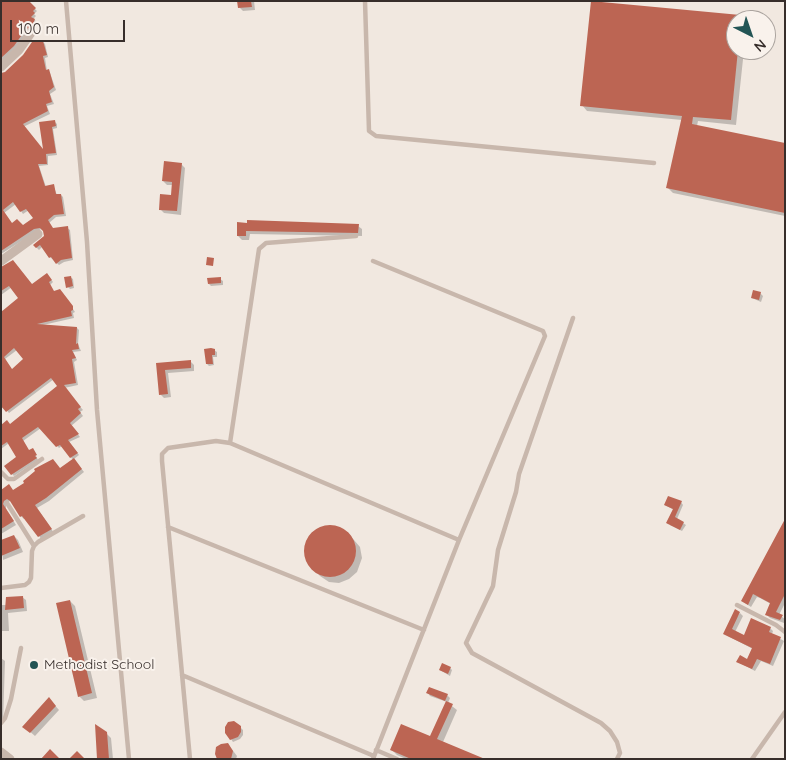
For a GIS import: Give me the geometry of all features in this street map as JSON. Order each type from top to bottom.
[{"type":"street","points":[[1,67],[19,50],[31,33]]},
{"type":"street","points":[[1,261],[38,234]]},
{"type":"street","points":[[1,752],[10,759]]},
{"type":"lane","points":[[66,1],[88,242],[97,410],[129,759]]},
{"type":"lane","points":[[365,1],[370,131],[376,136],[654,163]]},
{"type":"lane","points":[[230,443],[259,249],[266,243],[356,236]]},
{"type":"lane","points":[[182,675],[373,757],[459,540],[545,336],[543,332],[373,261]]},
{"type":"lane","points":[[573,318],[519,474],[516,492],[498,550],[493,586],[466,643],[472,653],[601,723],[610,731],[617,742],[620,753],[617,759]]},
{"type":"lane","points":[[190,759],[162,454],[168,448],[216,441],[230,443],[459,540]]},
{"type":"lane","points":[[1,472],[8,479],[14,479],[42,459]]},
{"type":"lane","points":[[7,503],[34,546]]},
{"type":"lane","points":[[1,588],[25,585],[29,582],[34,546],[83,516]]},
{"type":"lane","points":[[168,526],[424,630]]},
{"type":"lane","points":[[737,604],[776,625],[785,632]]},
{"type":"lane","points":[[1,723],[5,718],[11,699],[21,648]]},
{"type":"lane","points":[[752,759],[785,712]]},
{"type":"lane","points":[[376,750],[396,759]]},
{"type":"building","points":[[1,1],[29,1],[36,8],[33,11],[35,13],[31,17],[35,19],[32,27],[26,29],[14,46],[1,58]]},
{"type":"building","points":[[237,1],[251,1],[252,7],[238,8]]},
{"type":"building","points":[[591,1],[726,14],[726,60],[737,60],[731,120],[693,117],[692,124],[785,143],[785,213],[666,188],[682,116],[580,106]]},
{"type":"building","points":[[43,41],[47,55],[43,56],[46,70],[49,69],[54,87],[49,91],[52,102],[46,104],[48,111],[21,125],[23,124],[43,149],[39,122],[55,120],[56,126],[52,127],[56,153],[46,154],[47,164],[38,164],[45,186],[54,184],[56,194],[61,194],[64,214],[54,215],[48,220],[53,228],[68,226],[72,258],[61,260],[56,264],[40,245],[36,248],[33,245],[44,236],[40,228],[34,229],[1,251],[1,73],[5,72],[23,55],[32,42]],"holes":[[[13,202],[20,212],[26,209],[33,218],[23,225],[17,219],[12,223],[3,210]]]},
{"type":"building","points":[[164,161],[182,163],[177,211],[159,210],[160,194],[171,195],[172,182],[162,181]]},
{"type":"building","points":[[247,220],[359,224],[358,233],[246,231],[246,236],[237,236],[237,222],[247,223]]},
{"type":"building","points":[[207,257],[214,258],[213,266],[206,265]]},
{"type":"building","points":[[13,260],[32,284],[47,273],[52,280],[49,282],[54,291],[60,289],[73,306],[72,316],[37,324],[77,327],[76,344],[78,343],[79,349],[72,350],[76,358],[72,359],[76,383],[64,385],[81,407],[78,409],[81,413],[70,423],[79,434],[68,440],[78,453],[70,458],[60,445],[56,447],[38,427],[22,438],[29,450],[33,448],[37,458],[11,475],[4,466],[16,457],[7,442],[1,446],[1,425],[7,420],[10,424],[57,386],[51,378],[6,412],[1,406],[1,312],[18,298],[9,286],[1,291],[1,267]],"holes":[[[14,348],[23,359],[12,369],[4,357]]]},
{"type":"building","points":[[71,276],[73,286],[66,288],[64,277]]},
{"type":"building","points":[[221,277],[221,283],[208,284],[207,278]]},
{"type":"building","points":[[753,290],[761,292],[759,300],[751,298]]},
{"type":"building","points":[[204,349],[215,349],[215,355],[212,355],[213,364],[206,364]]},
{"type":"building","points":[[191,360],[191,368],[165,370],[168,394],[159,395],[156,363]]},
{"type":"building","points":[[74,458],[82,469],[35,505],[52,529],[38,537],[7,499],[3,504],[14,521],[1,529],[1,490],[9,484],[13,490],[24,483],[23,481],[35,471],[34,469],[53,459],[60,468]]},
{"type":"building","points":[[668,496],[682,501],[675,517],[684,522],[680,530],[666,523],[673,509],[664,505]]},
{"type":"building","points":[[785,519],[785,594],[776,612],[783,615],[780,620],[765,615],[770,603],[753,594],[748,605],[741,601]]},
{"type":"building","points":[[325,525],[335,525],[349,532],[356,546],[356,556],[349,570],[335,577],[325,577],[315,573],[308,566],[304,556],[304,546],[308,536],[315,529]]},
{"type":"building","points":[[14,535],[20,548],[1,556],[1,540]]},
{"type":"building","points":[[23,596],[24,608],[5,610],[6,597]]},
{"type":"building","points":[[70,600],[92,693],[78,697],[56,603]]},
{"type":"building","points":[[735,609],[740,612],[732,629],[744,635],[751,618],[771,627],[769,632],[781,637],[770,664],[757,659],[752,669],[736,662],[740,655],[747,659],[752,648],[723,634]]},
{"type":"building","points":[[442,663],[451,667],[448,674],[439,670]]},
{"type":"building","points":[[429,687],[448,694],[445,701],[426,693]]},
{"type":"building","points":[[49,697],[56,706],[30,733],[22,727]]},
{"type":"building","points":[[446,701],[453,704],[437,739],[485,759],[411,759],[390,750],[401,724],[430,736]]},
{"type":"building","points":[[234,721],[241,726],[241,732],[238,737],[230,740],[225,733],[225,727],[228,722]]},
{"type":"building","points":[[95,724],[107,732],[109,759],[97,759]]},
{"type":"building","points":[[228,743],[233,751],[231,759],[217,759],[215,754],[216,747]]},
{"type":"building","points":[[50,749],[60,759],[41,759]]},
{"type":"building","points":[[77,751],[85,759],[69,759]]},
{"type":"place","name":"Methodist School","points":[[34,665]]}]
